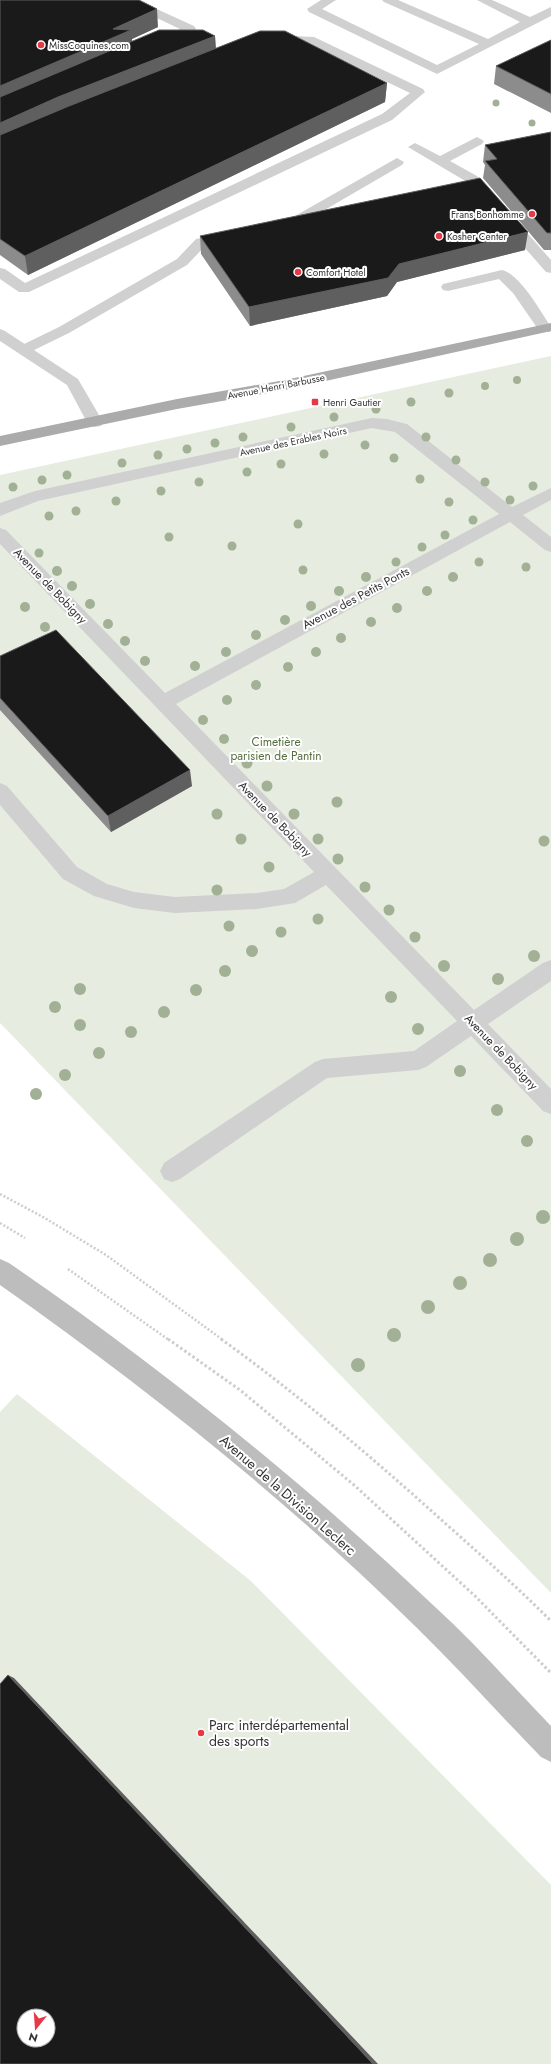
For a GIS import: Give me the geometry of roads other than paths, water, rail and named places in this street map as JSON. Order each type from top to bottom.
[{"type":"main road","name":"Avenue Henri Barbusse","points":[[0,441],[177,404],[285,385],[548,328]]},
{"type":"main road","name":"Avenue de la Division Leclerc","points":[[0,1271],[111,1351],[240,1451],[309,1510],[425,1617],[551,1747]]},
{"type":"street","points":[[127,0],[190,29],[148,48]]},
{"type":"street","points":[[330,0],[313,9],[437,70],[551,11]]},
{"type":"street","points":[[388,0],[488,44]]},
{"type":"street","points":[[483,0],[530,22]]},
{"type":"street","points":[[0,272],[24,288],[388,117],[419,92],[310,40],[271,39],[264,42]]},
{"type":"street","points":[[440,161],[476,141]]},
{"type":"street","points":[[415,147],[472,179],[551,269]]},
{"type":"street","points":[[269,226],[299,219],[397,162]]},
{"type":"street","points":[[25,349],[64,330],[182,262],[201,242],[238,233]]},
{"type":"street","points":[[448,287],[502,274],[518,290],[548,328]]},
{"type":"street","points":[[0,334],[25,349],[73,382],[95,422]]},
{"type":"street","name":"Avenue des Erables Noirs","points":[[0,510],[16,502],[35,496],[372,423],[387,424],[401,428],[551,546]]},
{"type":"street","name":"Avenue des Petits Ponts","points":[[162,703],[551,493]]},
{"type":"street","name":"Avenue de Bobigny","points":[[0,534],[551,1104]]},
{"type":"street","points":[[0,791],[70,873],[101,890],[134,900],[175,905],[258,901],[288,897],[328,874]]},
{"type":"street","points":[[172,1171],[323,1069],[418,1060],[551,969]]},
{"type":"place","name":"MissCoquines.com","points":[[41,45]]},
{"type":"place","name":"Frans Bonhomme","points":[[532,214]]},
{"type":"place","name":"Kosher Center","points":[[439,236]]},
{"type":"place","name":"Comfort Hotel","points":[[298,272]]},
{"type":"place","name":"Henri Gautier","points":[[315,402]]},
{"type":"place","name":"Parc interdépartemental des sports","points":[[201,1733]]},
{"type":"park label","name":"Cimetière parisien de Pantin","points":[[276,749]]}]
